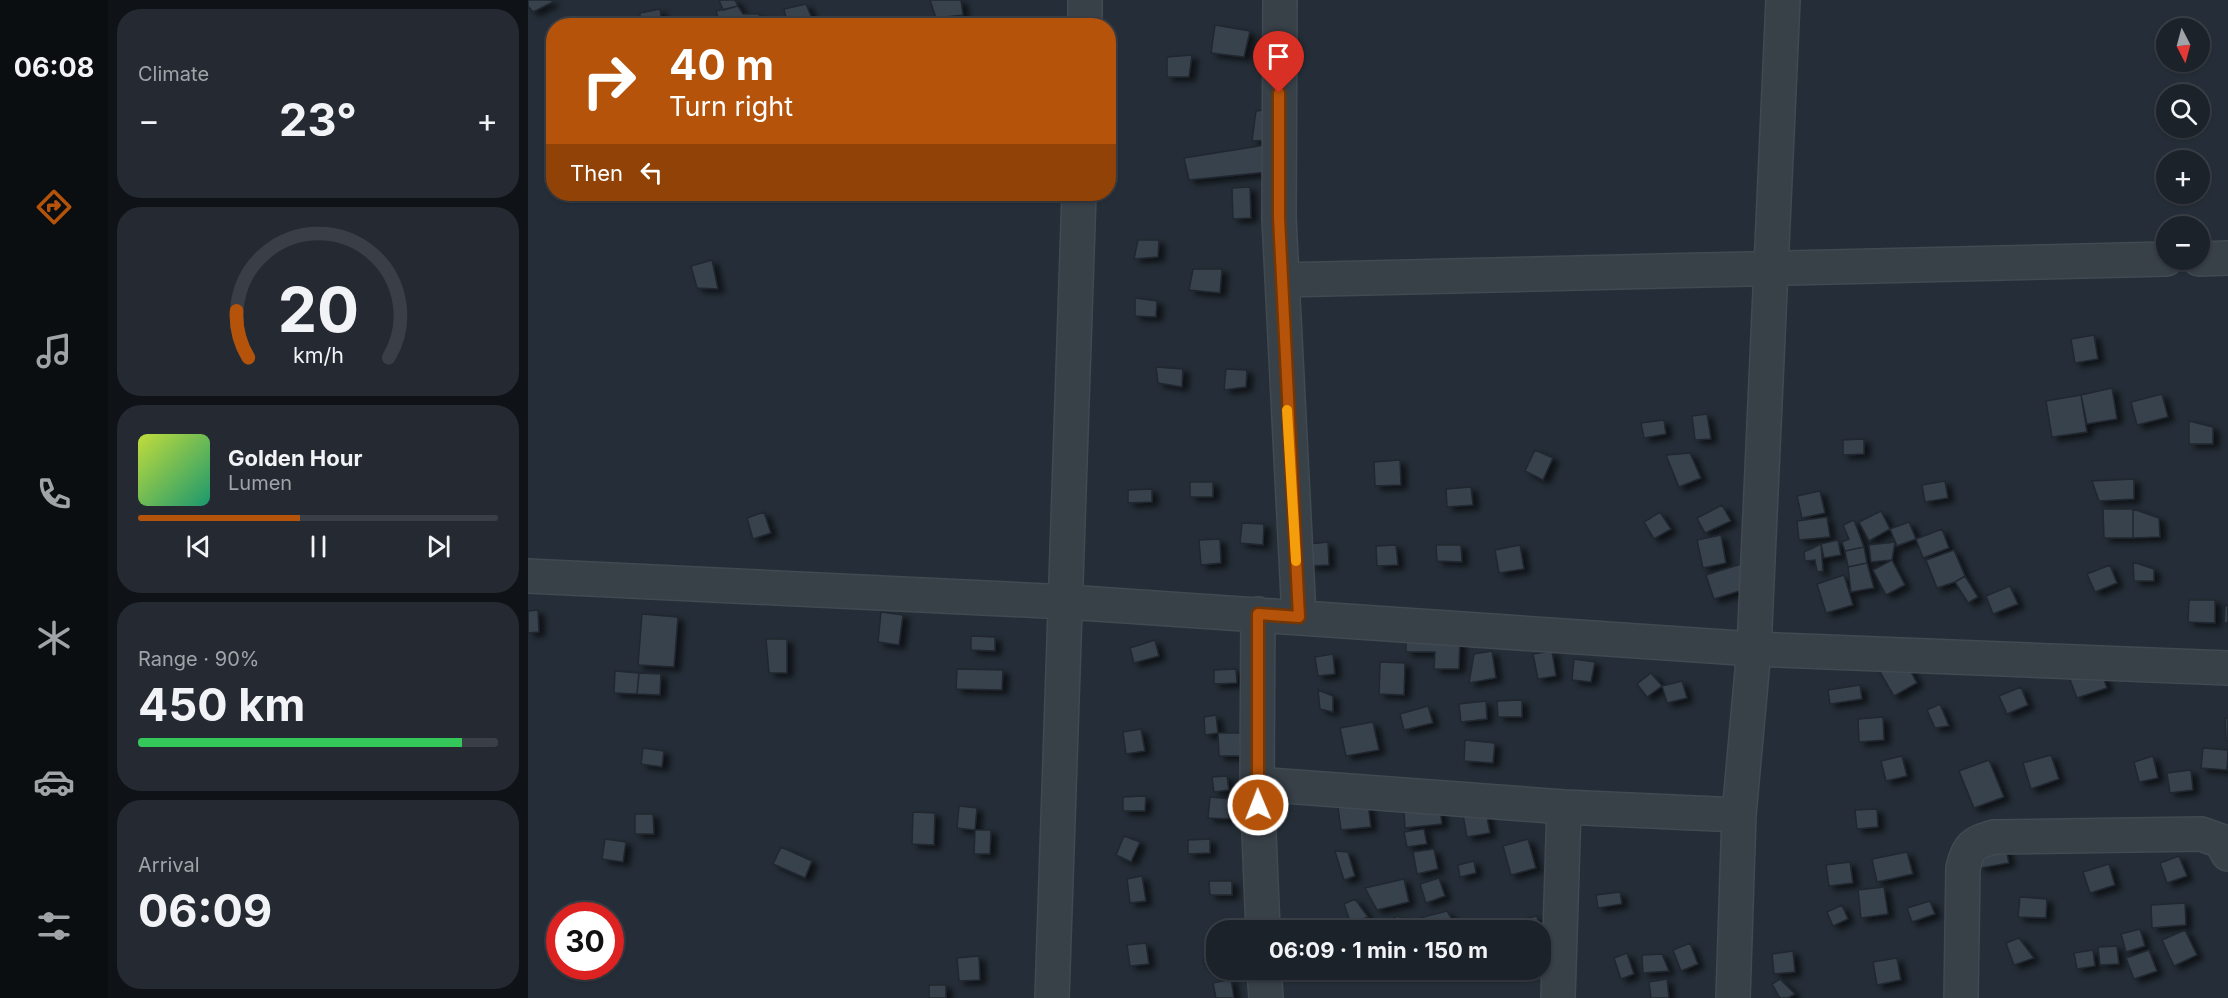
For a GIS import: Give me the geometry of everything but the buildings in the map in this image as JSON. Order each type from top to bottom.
[{"type":"street","points":[[1084,18],[1085,0]]},
{"type":"street","points":[[1280,0],[1279,218],[1299,617]]},
{"type":"street","points":[[1733,998],[1739,815],[1754,649],[1783,0]]},
{"type":"street","points":[[1052,998],[1079,201]]},
{"type":"street","points":[[2210,259],[2228,258]]},
{"type":"street","points":[[1282,280],[2156,259]]},
{"type":"street","points":[[528,576],[1067,602],[1754,649],[2228,668]]},
{"type":"street","points":[[1258,614],[1257,784],[1263,920]]},
{"type":"street","points":[[1257,784],[1564,807],[1739,815]]},
{"type":"street","points":[[1558,998],[1564,807]]},
{"type":"street","points":[[1961,998],[1963,868],[1970,847],[1979,841],[1994,837],[2201,834],[2221,841],[2228,854]]},
{"type":"street","points":[[1265,980],[1266,998]]},
{"type":"slow traffic","points":[[1287,410],[1296,561]]},
{"type":"route","points":[[1258,805],[1258,614],[1299,617],[1287,417],[1279,218],[1279,93]]}]
